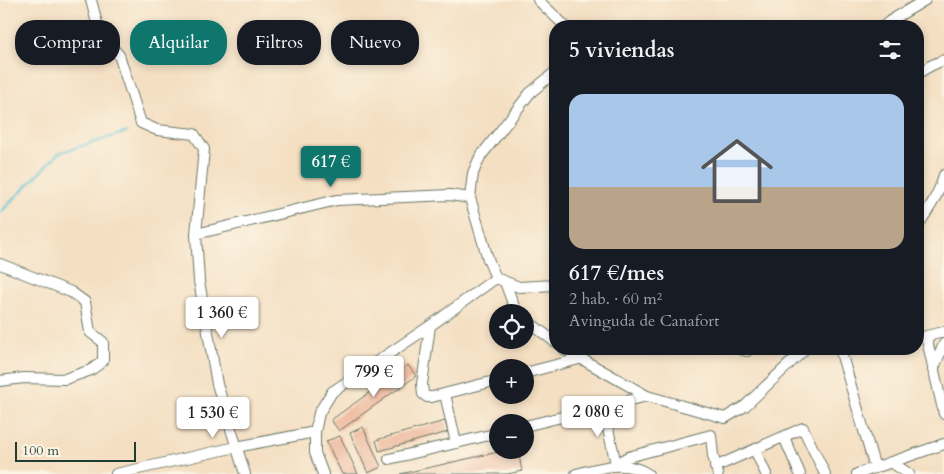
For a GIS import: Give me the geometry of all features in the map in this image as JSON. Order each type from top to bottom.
[{"type":"street","points":[[91,0],[100,36],[119,55],[141,123],[157,130],[194,134],[204,149],[196,234],[200,281],[217,384],[245,474]]},
{"type":"street","points":[[538,0],[559,20]]},
{"type":"street","points":[[892,20],[925,0]]},
{"type":"street","points":[[924,69],[944,60]]},
{"type":"street","points":[[512,304],[488,259],[470,198],[473,173],[480,157],[530,93],[549,77]]},
{"type":"street","points":[[924,217],[943,185],[944,175]]},
{"type":"street","points":[[196,234],[337,200],[450,196],[470,198]]},
{"type":"street","points":[[0,264],[71,292],[84,302],[90,332],[103,342],[103,361],[91,370],[65,379],[24,378],[0,380]]},
{"type":"street","points":[[500,280],[519,287],[549,285]]},
{"type":"street","points":[[323,474],[315,453],[315,432],[319,413],[332,392],[500,280]]},
{"type":"street","points":[[430,326],[423,376],[423,394],[427,397],[445,394],[489,382]]},
{"type":"street","points":[[534,327],[549,338]]},
{"type":"street","points":[[944,332],[926,336],[944,414]]},
{"type":"street","points":[[933,370],[944,344]]},
{"type":"street","points":[[573,355],[647,396],[725,418],[745,406],[799,355]]},
{"type":"street","points":[[841,355],[866,472],[944,444]]},
{"type":"street","points":[[534,371],[579,359]]},
{"type":"street","points":[[445,394],[456,443]]},
{"type":"street","points":[[534,424],[647,396]]},
{"type":"street","points":[[603,407],[616,464]]},
{"type":"street","points":[[576,474],[616,464],[628,457],[711,435],[716,471],[755,450],[803,428],[825,474]]},
{"type":"street","points":[[116,474],[236,447],[315,432]]},
{"type":"street","points":[[389,459],[489,435]]},
{"type":"street","points":[[784,437],[800,474]]},
{"type":"street","points":[[755,450],[766,474]]},
{"type":"street","points":[[891,462],[909,474]]},
{"type":"street","points":[[616,464],[632,466],[648,474]]},
{"type":"building","points":[[408,365],[416,376],[339,431],[331,420]]},
{"type":"building","points":[[445,421],[448,432],[379,451],[376,440]]},
{"type":"building","points":[[363,427],[381,467],[368,473],[350,433]]},
{"type":"building","points":[[340,436],[358,474],[342,474],[326,441]]},
{"type":"building","points":[[489,454],[489,459],[520,459],[522,471],[507,474],[400,474]]},
{"type":"waterway","points":[[0,213],[59,153],[127,132]]}]
